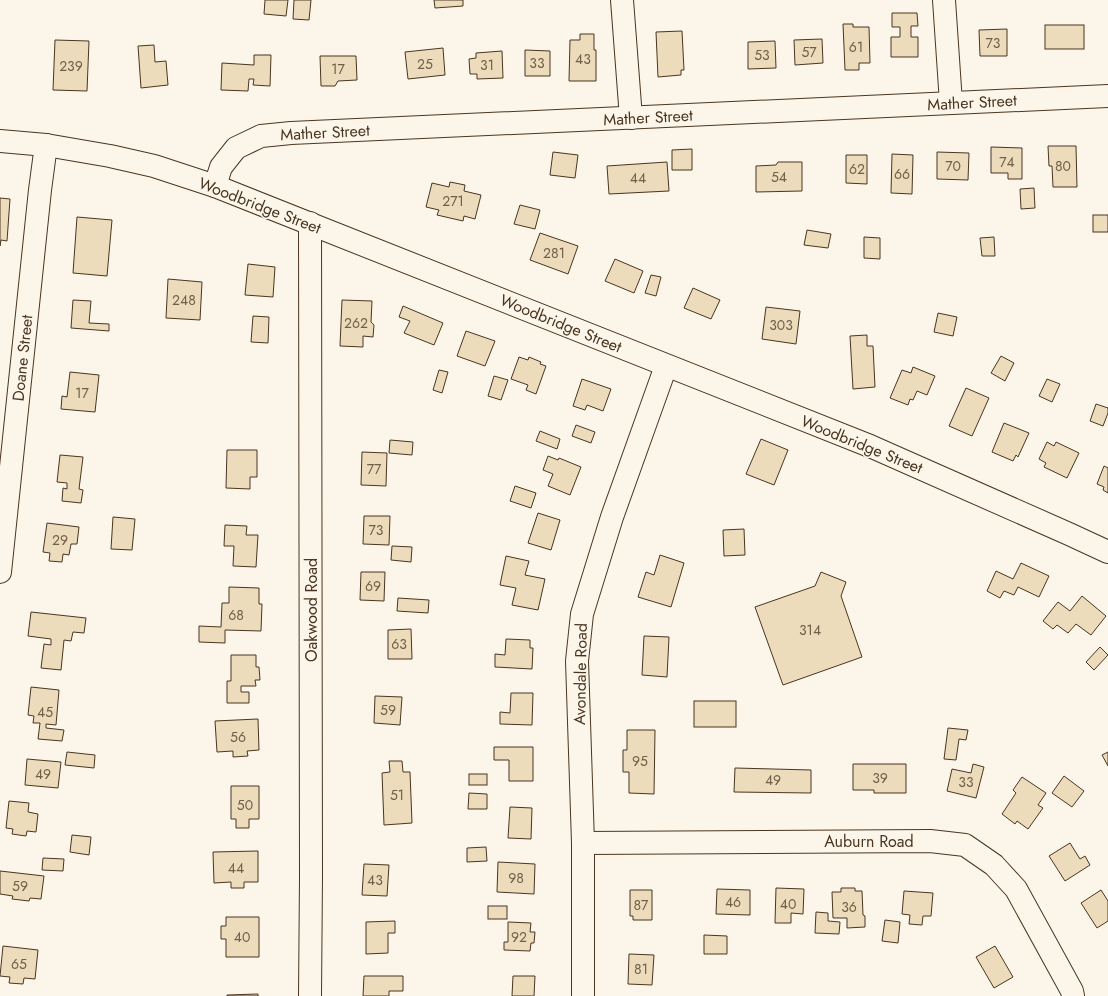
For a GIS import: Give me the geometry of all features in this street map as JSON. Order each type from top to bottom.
[{"type":"street","points":[[622,0],[631,118]]},
{"type":"street","points":[[944,0],[951,103]]},
{"type":"street","name":"Mather Street","points":[[215,186],[221,167],[236,148],[261,136],[298,132],[1108,96]]},
{"type":"street","name":"Woodbridge Street","points":[[0,141],[46,145],[110,156],[154,166],[215,186],[870,446],[1108,552]]},
{"type":"street","name":"Doane Street","points":[[0,572],[46,145]]},
{"type":"street","name":"Oakwood Road","points":[[310,224],[310,996]]},
{"type":"street","name":"Avondale Road","points":[[583,996],[583,843],[577,661],[582,614],[612,518],[666,366]]},
{"type":"street","name":"Auburn Road","points":[[583,843],[930,841],[965,845],[994,865],[1016,890],[1072,990],[1073,996]]},
{"type":"building","points":[[265,0],[288,0],[286,16],[264,14]]},
{"type":"building","points":[[294,0],[311,0],[309,20],[293,19]]},
{"type":"building","points":[[434,0],[463,0],[463,6],[435,8]]},
{"type":"building","points":[[892,13],[917,13],[918,26],[911,26],[911,37],[918,37],[918,57],[891,57],[891,37],[900,37],[900,27],[892,27]]},
{"type":"building","points":[[843,24],[853,24],[853,27],[869,27],[870,63],[859,63],[859,70],[845,70]]},
{"type":"building","points":[[1045,25],[1084,25],[1084,49],[1045,49]]},
{"type":"building","points":[[1007,29],[1007,56],[980,56],[979,30]]},
{"type":"building","points":[[682,31],[684,70],[681,70],[681,75],[658,77],[656,32]]},
{"type":"building","points":[[580,34],[594,34],[594,50],[596,50],[596,81],[569,81],[570,40],[580,40]]},
{"type":"building","points":[[822,39],[823,63],[795,65],[794,40]]},
{"type":"building","points":[[55,40],[89,41],[87,91],[53,90]]},
{"type":"building","points":[[775,41],[776,68],[748,69],[748,42]]},
{"type":"building","points":[[154,45],[155,62],[166,61],[168,85],[141,88],[138,46]]},
{"type":"building","points":[[443,48],[445,75],[408,79],[405,52]]},
{"type":"building","points":[[525,50],[550,51],[550,76],[525,76]]},
{"type":"building","points":[[502,51],[503,78],[477,79],[477,74],[470,74],[469,59],[476,58],[476,53]]},
{"type":"building","points":[[254,55],[271,55],[270,86],[253,85],[254,79],[249,79],[248,91],[221,90],[222,63],[254,65]]},
{"type":"building","points":[[320,56],[356,56],[357,80],[338,81],[335,86],[321,86]]},
{"type":"building","points":[[1048,146],[1076,146],[1077,187],[1053,187],[1052,166],[1049,166]]},
{"type":"building","points":[[991,147],[1022,148],[1022,179],[1008,179],[1008,173],[991,173]]},
{"type":"building","points":[[692,149],[692,170],[672,170],[672,150]]},
{"type":"building","points":[[553,152],[578,155],[575,178],[550,175]]},
{"type":"building","points":[[937,152],[969,153],[968,180],[937,179]]},
{"type":"building","points":[[892,154],[913,155],[912,194],[891,193]]},
{"type":"building","points":[[846,155],[867,155],[867,184],[846,183]]},
{"type":"building","points":[[667,162],[669,191],[609,194],[607,166]]},
{"type":"building","points":[[778,162],[802,162],[802,191],[756,192],[756,166],[776,165]]},
{"type":"building","points":[[450,182],[465,185],[464,191],[481,195],[475,219],[464,216],[463,221],[437,215],[439,210],[426,207],[432,183],[449,187]]},
{"type":"building","points":[[1034,188],[1035,208],[1021,209],[1020,189]]},
{"type":"building","points":[[0,198],[10,199],[7,241],[1,240],[0,246]]},
{"type":"building","points":[[520,205],[540,210],[535,229],[514,224]]},
{"type":"building","points":[[1093,215],[1108,215],[1108,232],[1093,232]]},
{"type":"building","points":[[77,217],[112,220],[107,276],[73,273]]},
{"type":"building","points":[[807,230],[831,234],[828,248],[804,245]]},
{"type":"building","points":[[540,233],[578,246],[568,274],[530,260]]},
{"type":"building","points":[[864,237],[880,238],[880,259],[864,258]]},
{"type":"building","points":[[994,237],[995,256],[982,256],[980,238]]},
{"type":"building","points":[[615,259],[643,271],[634,293],[605,281]]},
{"type":"building","points":[[248,264],[275,267],[273,297],[245,295]]},
{"type":"building","points":[[651,275],[661,277],[656,296],[645,293]]},
{"type":"building","points":[[168,279],[202,282],[200,320],[166,318]]},
{"type":"building","points":[[693,288],[720,300],[711,319],[684,308]]},
{"type":"building","points":[[73,300],[91,301],[89,323],[109,324],[109,331],[71,328]]},
{"type":"building","points":[[342,300],[372,301],[371,322],[374,325],[373,337],[363,336],[363,347],[340,346]]},
{"type":"building","points":[[403,306],[443,323],[434,345],[404,333],[410,321],[399,317]]},
{"type":"building","points":[[766,307],[800,311],[796,344],[762,339]]},
{"type":"building","points":[[938,313],[957,317],[953,336],[934,332]]},
{"type":"building","points":[[253,316],[269,317],[268,343],[251,342]]},
{"type":"building","points":[[466,331],[495,341],[485,366],[457,356]]},
{"type":"building","points":[[867,335],[867,346],[873,346],[875,387],[853,389],[850,336]]},
{"type":"building","points":[[1001,356],[1014,363],[1005,381],[991,373]]},
{"type":"building","points":[[519,357],[528,360],[529,357],[546,366],[536,394],[526,390],[528,385],[511,379]]},
{"type":"building","points":[[913,367],[935,376],[927,395],[917,391],[913,400],[910,399],[908,405],[890,398],[902,370],[911,373]]},
{"type":"building","points":[[439,370],[448,372],[442,393],[433,390]]},
{"type":"building","points":[[70,372],[99,375],[95,412],[61,409],[62,396],[67,397]]},
{"type":"building","points":[[494,376],[508,380],[501,400],[488,396]]},
{"type":"building","points":[[582,379],[611,389],[603,411],[587,405],[585,410],[573,406]]},
{"type":"building","points":[[1047,379],[1060,384],[1052,402],[1039,396]]},
{"type":"building","points":[[966,388],[989,398],[972,436],[949,426]]},
{"type":"building","points":[[1096,404],[1108,408],[1108,413],[1103,426],[1090,421]]},
{"type":"building","points":[[1004,423],[1029,433],[1018,457],[1016,455],[1013,461],[992,452]]},
{"type":"building","points":[[576,425],[595,432],[591,443],[572,436]]},
{"type":"building","points":[[540,431],[560,439],[557,449],[536,441]]},
{"type":"building","points":[[761,439],[788,450],[774,485],[746,474]]},
{"type":"building","points":[[390,440],[413,442],[412,455],[389,453]]},
{"type":"building","points":[[1047,442],[1054,446],[1056,442],[1079,453],[1067,478],[1044,467],[1046,463],[1039,459]]},
{"type":"building","points":[[227,450],[257,450],[257,477],[250,477],[250,489],[226,488]]},
{"type":"building","points":[[362,452],[387,453],[386,486],[361,485]]},
{"type":"building","points":[[60,455],[83,457],[79,489],[83,490],[81,503],[62,501],[63,488],[67,489],[67,483],[57,482]]},
{"type":"building","points":[[548,456],[558,460],[559,458],[581,467],[570,495],[548,486],[553,474],[543,470]]},
{"type":"building","points":[[1104,466],[1108,468],[1108,493],[1103,490],[1104,487],[1097,484]]},
{"type":"building","points":[[515,486],[536,493],[531,508],[510,501]]},
{"type":"building","points":[[538,513],[560,520],[551,550],[528,543]]},
{"type":"building","points":[[364,516],[390,516],[389,545],[363,544]]},
{"type":"building","points":[[113,517],[135,519],[132,550],[111,549]]},
{"type":"building","points":[[47,523],[79,527],[77,544],[71,544],[69,555],[63,554],[62,562],[49,561],[50,553],[43,552]]},
{"type":"building","points":[[225,525],[247,526],[246,535],[258,535],[256,567],[233,566],[234,546],[224,546]]},
{"type":"building","points":[[744,529],[745,555],[724,556],[723,530]]},
{"type":"building","points":[[392,546],[412,547],[411,562],[391,560]]},
{"type":"building","points":[[660,555],[684,563],[671,607],[638,597],[646,572],[654,575]]},
{"type":"building","points":[[506,556],[529,561],[525,575],[545,579],[538,610],[512,605],[516,588],[500,585]]},
{"type":"building","points":[[1021,563],[1049,576],[1039,597],[1018,587],[1014,595],[1004,591],[1000,598],[987,591],[996,571],[1013,579]]},
{"type":"building","points":[[361,572],[385,572],[384,601],[360,600]]},
{"type":"building","points":[[821,572],[846,582],[841,596],[862,657],[783,685],[755,607],[815,586]]},
{"type":"building","points":[[229,587],[259,588],[259,604],[262,604],[261,631],[225,630],[225,643],[199,642],[199,626],[221,627],[222,603],[229,603]]},
{"type":"building","points":[[1082,596],[1106,616],[1091,635],[1076,624],[1068,633],[1057,625],[1053,629],[1043,621],[1058,602],[1070,611]]},
{"type":"building","points":[[398,598],[429,600],[428,613],[397,611]]},
{"type":"building","points":[[31,612],[86,618],[84,633],[73,632],[71,641],[64,640],[61,670],[41,668],[44,644],[51,645],[51,639],[28,636]]},
{"type":"building","points":[[411,629],[412,659],[388,659],[388,630]]},
{"type":"building","points":[[644,636],[669,637],[667,677],[642,675]]},
{"type":"building","points":[[506,639],[530,640],[530,648],[533,648],[532,669],[495,667],[495,654],[505,655]]},
{"type":"building","points":[[1100,647],[1108,655],[1094,670],[1086,662]]},
{"type":"building","points":[[231,655],[256,655],[256,667],[259,667],[260,680],[255,680],[256,686],[241,686],[241,692],[249,692],[249,703],[227,703],[227,681],[231,681]]},
{"type":"building","points":[[31,687],[59,690],[56,725],[46,724],[46,728],[64,730],[62,741],[38,739],[40,723],[33,723],[34,716],[28,715]]},
{"type":"building","points":[[511,693],[533,693],[532,725],[500,724],[500,712],[510,713]]},
{"type":"building","points":[[375,696],[402,697],[400,725],[374,723]]},
{"type":"building","points":[[694,701],[736,701],[736,727],[694,727]]},
{"type":"building","points":[[258,719],[259,750],[247,751],[248,756],[233,757],[233,751],[217,752],[215,721]]},
{"type":"building","points":[[948,728],[968,730],[966,740],[959,739],[956,760],[944,759]]},
{"type":"building","points":[[627,730],[655,730],[654,794],[629,793],[629,772],[623,772],[623,750],[627,750]]},
{"type":"building","points":[[494,747],[533,747],[533,781],[509,781],[509,760],[494,760]]},
{"type":"building","points":[[67,752],[95,755],[94,768],[65,765]]},
{"type":"building","points":[[1108,752],[1108,766],[1102,755]]},
{"type":"building","points":[[27,759],[61,762],[58,788],[25,785]]},
{"type":"building","points":[[389,761],[402,761],[403,772],[410,772],[412,823],[384,825],[382,773],[390,772]]},
{"type":"building","points":[[853,764],[906,764],[906,793],[874,793],[874,790],[853,790]]},
{"type":"building","points":[[973,764],[984,767],[976,798],[947,791],[952,769],[971,773]]},
{"type":"building","points":[[735,768],[811,770],[811,793],[734,792]]},
{"type":"building","points":[[469,774],[487,774],[487,785],[469,785]]},
{"type":"building","points":[[1064,776],[1084,791],[1072,807],[1052,793]]},
{"type":"building","points":[[1022,777],[1046,793],[1038,805],[1043,808],[1028,829],[1017,821],[1015,824],[1002,814],[1016,793],[1013,790]]},
{"type":"building","points":[[231,786],[259,786],[259,819],[249,819],[249,828],[236,828],[236,819],[231,819]]},
{"type":"building","points":[[469,793],[487,794],[487,809],[468,809]]},
{"type":"building","points":[[9,801],[29,803],[28,812],[38,814],[36,832],[27,831],[26,836],[12,834],[13,829],[6,828]]},
{"type":"building","points":[[510,807],[532,808],[531,839],[508,838]]},
{"type":"building","points":[[72,835],[91,837],[89,855],[70,852]]},
{"type":"building","points":[[1070,843],[1080,859],[1085,856],[1090,865],[1065,881],[1049,856]]},
{"type":"building","points":[[486,847],[487,861],[467,862],[467,848]]},
{"type":"building","points":[[258,851],[258,882],[244,882],[244,888],[231,888],[231,882],[214,883],[213,852]]},
{"type":"building","points":[[43,858],[64,859],[63,871],[42,870]]},
{"type":"building","points":[[498,862],[535,864],[534,894],[497,892]]},
{"type":"building","points":[[364,864],[389,865],[387,896],[362,895]]},
{"type":"building","points":[[0,871],[44,876],[41,899],[30,898],[29,901],[12,899],[13,896],[0,894]]},
{"type":"building","points":[[776,888],[804,889],[803,914],[791,913],[791,923],[775,923]]},
{"type":"building","points":[[841,888],[855,888],[855,891],[862,891],[865,927],[847,928],[847,918],[833,918],[832,892],[841,892]]},
{"type":"building","points":[[717,889],[750,890],[750,915],[716,914]]},
{"type":"building","points":[[630,890],[652,890],[652,920],[633,920],[633,916],[630,916]]},
{"type":"building","points":[[1101,890],[1108,901],[1108,921],[1097,928],[1081,903]]},
{"type":"building","points":[[904,891],[933,893],[931,916],[923,916],[922,925],[909,924],[910,915],[902,914]]},
{"type":"building","points":[[488,906],[507,906],[507,919],[488,919]]},
{"type":"building","points":[[816,912],[828,913],[828,921],[840,922],[839,934],[815,933]]},
{"type":"building","points":[[226,917],[259,917],[259,957],[226,957],[226,939],[221,939],[221,926],[226,926]]},
{"type":"building","points":[[885,920],[900,922],[898,943],[882,941]]},
{"type":"building","points":[[395,921],[395,933],[388,933],[388,953],[366,954],[366,922]]},
{"type":"building","points":[[508,922],[531,923],[530,932],[535,932],[534,943],[531,943],[530,951],[504,950],[504,942],[508,942]]},
{"type":"building","points":[[704,935],[727,936],[727,954],[704,954]]},
{"type":"building","points":[[3,946],[38,950],[35,979],[24,978],[23,984],[9,983],[10,977],[0,976]]},
{"type":"building","points":[[995,946],[1013,977],[994,988],[976,957]]},
{"type":"building","points":[[629,954],[654,955],[652,985],[628,984]]},
{"type":"building","points":[[364,976],[403,976],[403,991],[389,991],[389,996],[363,996]]},
{"type":"building","points":[[513,976],[535,976],[534,996],[512,996]]},
{"type":"building","points":[[258,994],[258,996],[227,996],[227,995]]}]
